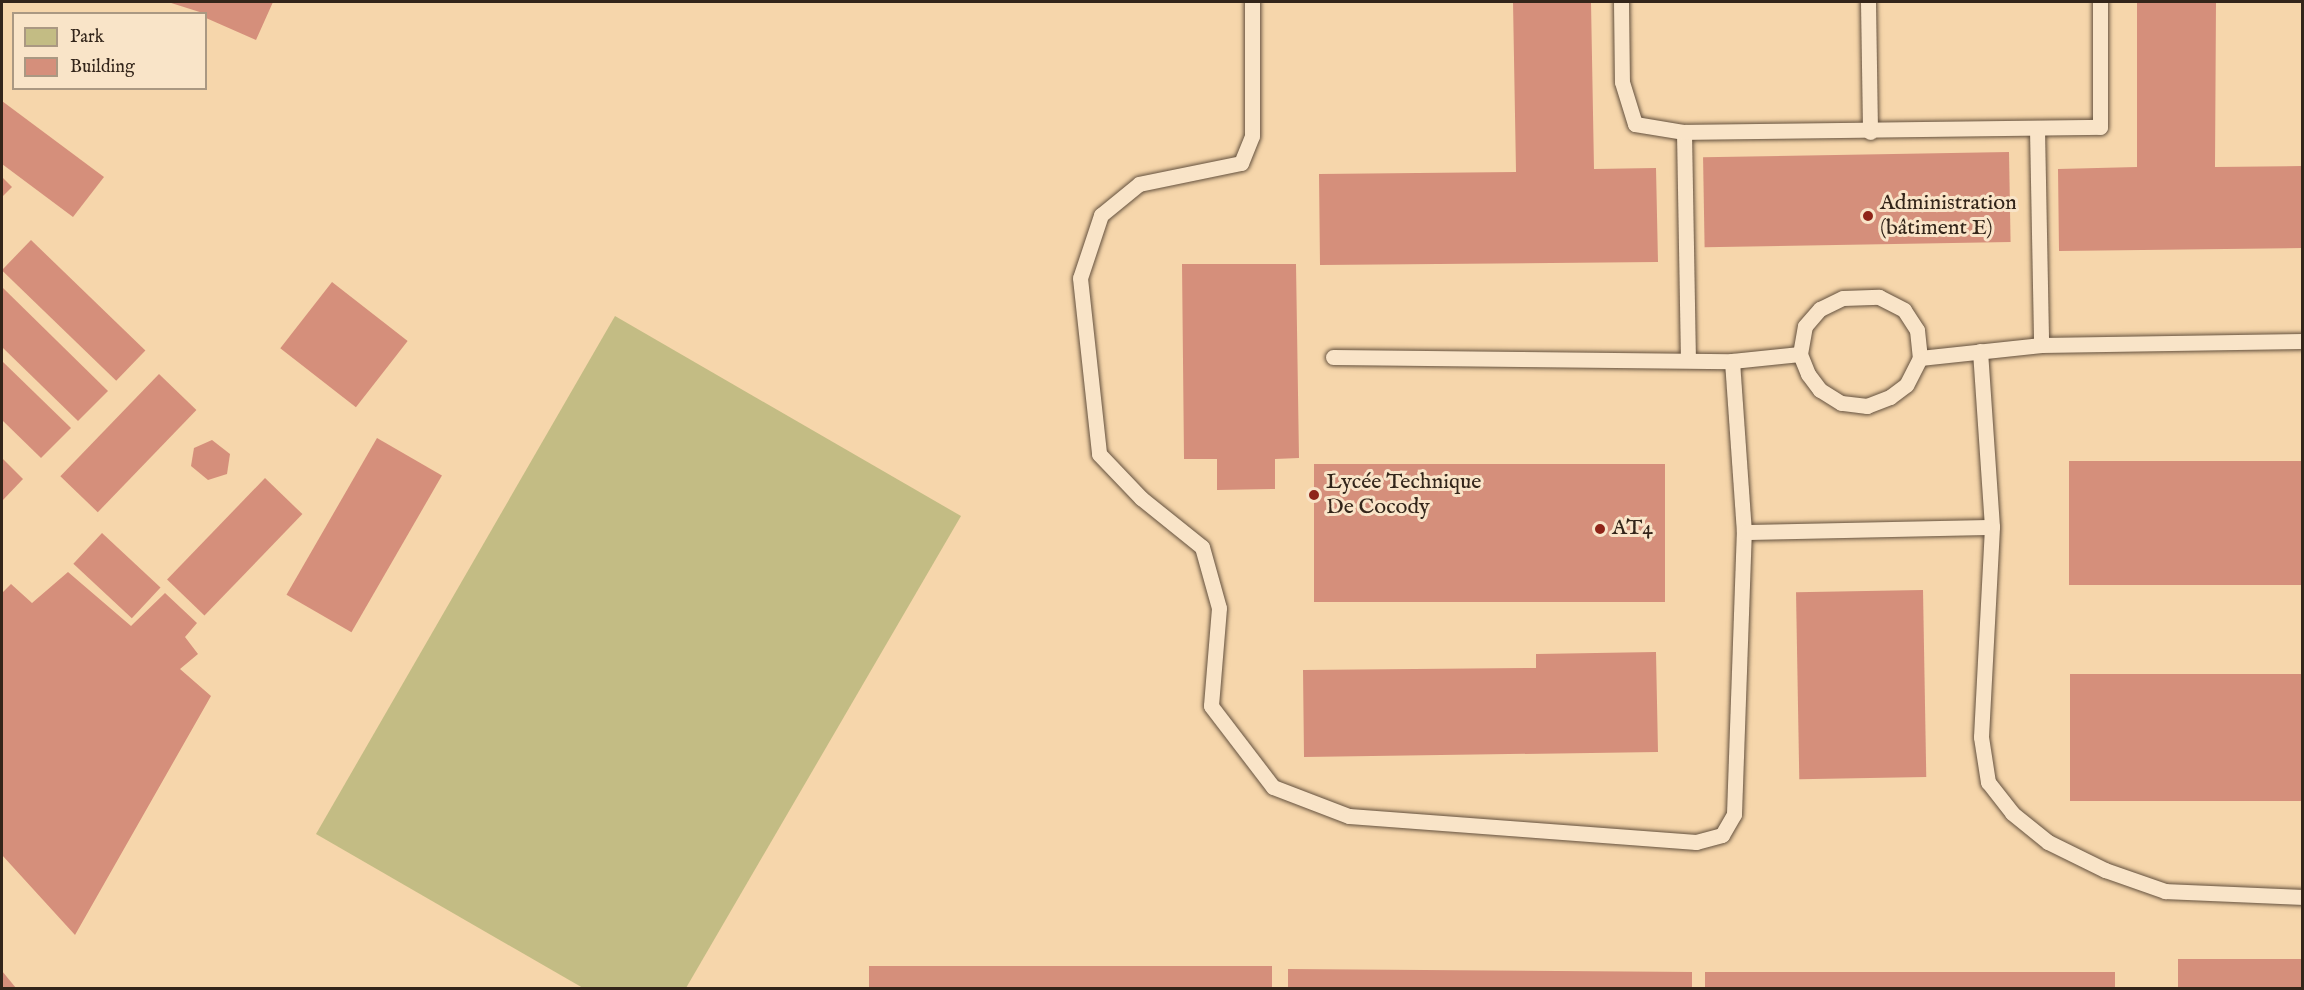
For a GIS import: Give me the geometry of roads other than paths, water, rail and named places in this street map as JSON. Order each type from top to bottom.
[{"type":"lane","points":[[1252,2],[1252,136],[1241,163],[1139,184],[1101,214],[1080,278],[1099,454],[1141,498],[1202,547],[1219,608],[1211,706],[1273,787],[1349,816],[1696,842],[1722,835],[1734,814],[1744,532],[1732,361]]},
{"type":"lane","points":[[1621,2],[1622,82],[1635,124],[1684,132],[1870,132],[2100,127],[2100,2]]},
{"type":"lane","points":[[1868,2],[1870,132]]},
{"type":"lane","points":[[2037,129],[2041,345]]},
{"type":"lane","points":[[1684,132],[1688,360]]},
{"type":"lane","points":[[1879,297],[1904,310],[1917,330],[1920,358],[1906,385],[1867,406],[1841,403],[1820,390],[1800,354],[1805,326],[1820,309],[1843,298],[1879,297]]},
{"type":"lane","points":[[1920,358],[2041,345],[2302,341]]},
{"type":"lane","points":[[1980,351],[1992,527],[1981,737],[1988,782],[2012,813],[2048,842],[2104,870],[2165,891],[2302,897]]},
{"type":"lane","points":[[1333,357],[1732,361],[1800,354]]},
{"type":"lane","points":[[1744,532],[1992,527]]},
{"type":"place","name":"Administration (bâtiment E)","points":[[1868,216]]},
{"type":"place","name":"Lycée Technique De Cocody","points":[[1314,495]]},
{"type":"place","name":"AT4","points":[[1600,529]]}]
